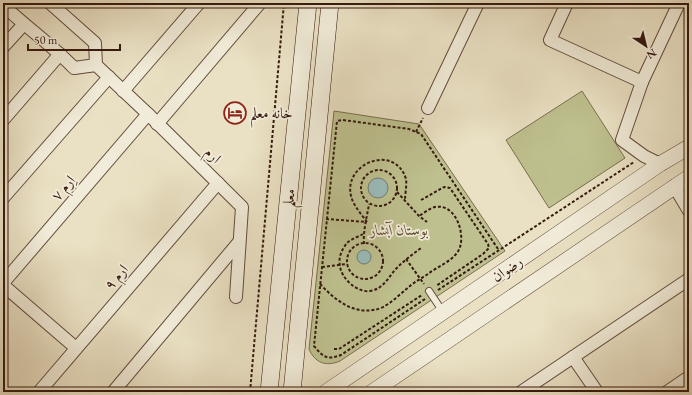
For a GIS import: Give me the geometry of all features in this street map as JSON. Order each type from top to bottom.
[{"type":"main road","name":"معلم","points":[[269,392],[308,3]]},
{"type":"main road","name":"معلم","points":[[295,390],[309,218],[330,3]]},
{"type":"street","points":[[123,91],[199,3]]},
{"type":"street","points":[[157,124],[260,3]]},
{"type":"street","points":[[428,108],[478,3]]},
{"type":"street","points":[[567,3],[550,40],[642,82]]},
{"type":"street","points":[[660,164],[644,156],[622,140],[642,82],[679,3]]},
{"type":"street","points":[[3,5],[74,68],[96,65],[95,43],[52,4]]},
{"type":"street","points":[[3,47],[24,24]]},
{"type":"street","points":[[3,120],[60,54]]},
{"type":"street","name":"ارم","points":[[96,65],[242,207],[236,297]]},
{"type":"street","points":[[3,198],[109,77]]},
{"type":"street","name":"اِرم ۷","points":[[3,284],[148,114]]},
{"type":"street","name":"رضوان","points":[[326,392],[660,164],[689,146]]},
{"type":"street","name":"رضوان","points":[[372,392],[689,177]]},
{"type":"street","name":"ارم ۹","points":[[39,392],[218,183]]},
{"type":"street","points":[[674,186],[689,211]]},
{"type":"street","points":[[113,392],[239,242]]},
{"type":"street","points":[[522,392],[689,279]]},
{"type":"street","points":[[3,284],[76,348]]},
{"type":"street","points":[[573,357],[597,392]]},
{"type":"street","points":[[667,392],[689,377]]},
{"type":"lane","points":[[430,293],[443,312]]},
{"type":"path","name":"معلم","points":[[250,392],[284,3]]},
{"type":"path","points":[[416,132],[428,108]]},
{"type":"path","points":[[421,200],[444,187],[450,188],[488,244],[489,248],[430,293],[341,355],[331,359],[322,356],[314,346],[337,121],[342,120],[409,130],[421,134],[498,250]]},
{"type":"path","points":[[334,349],[339,349],[430,293],[644,156]]},
{"type":"path","points":[[367,222],[351,198],[350,186],[353,175],[363,166],[376,160],[387,160],[400,167],[406,180],[405,200]]},
{"type":"path","points":[[374,170],[380,170],[392,175],[398,186],[395,198],[386,205],[380,207],[369,204],[360,190],[361,183],[368,173],[374,170]]},
{"type":"path","points":[[397,192],[419,216],[427,222]]},
{"type":"path","points":[[364,244],[363,234],[367,222],[369,204]]},
{"type":"path","points":[[320,284],[331,296],[345,305],[355,309],[367,310],[381,308],[420,279],[450,260],[460,248],[462,234],[458,220],[450,211],[443,207],[434,207],[419,216]]},
{"type":"path","points":[[309,218],[367,222]]},
{"type":"path","points":[[363,234],[348,242],[340,255],[339,265],[342,272],[353,286],[362,290],[370,291],[382,286],[406,260],[421,248]]},
{"type":"path","points":[[364,244],[370,244],[379,251],[383,262],[382,268],[374,277],[363,279],[352,274],[347,264],[347,258],[353,248],[364,244]]},
{"type":"path","points":[[406,260],[430,293]]},
{"type":"path","points":[[322,267],[347,264]]},
{"type":"green space","points":[[582,91],[625,158],[549,208],[506,140]]},
{"type":"green space","name":"بوستان آبشار","points":[[334,111],[419,124],[505,251],[340,361],[326,364],[314,358],[309,349]]},
{"type":"water","points":[[374,178],[382,178],[388,184],[388,192],[382,198],[374,198],[368,192],[368,184]]},
{"type":"water","points":[[361,250],[367,250],[371,254],[371,260],[367,264],[361,264],[357,260],[357,254]]},
{"type":"place","name":"خانه معلم","points":[[235,113]]}]
